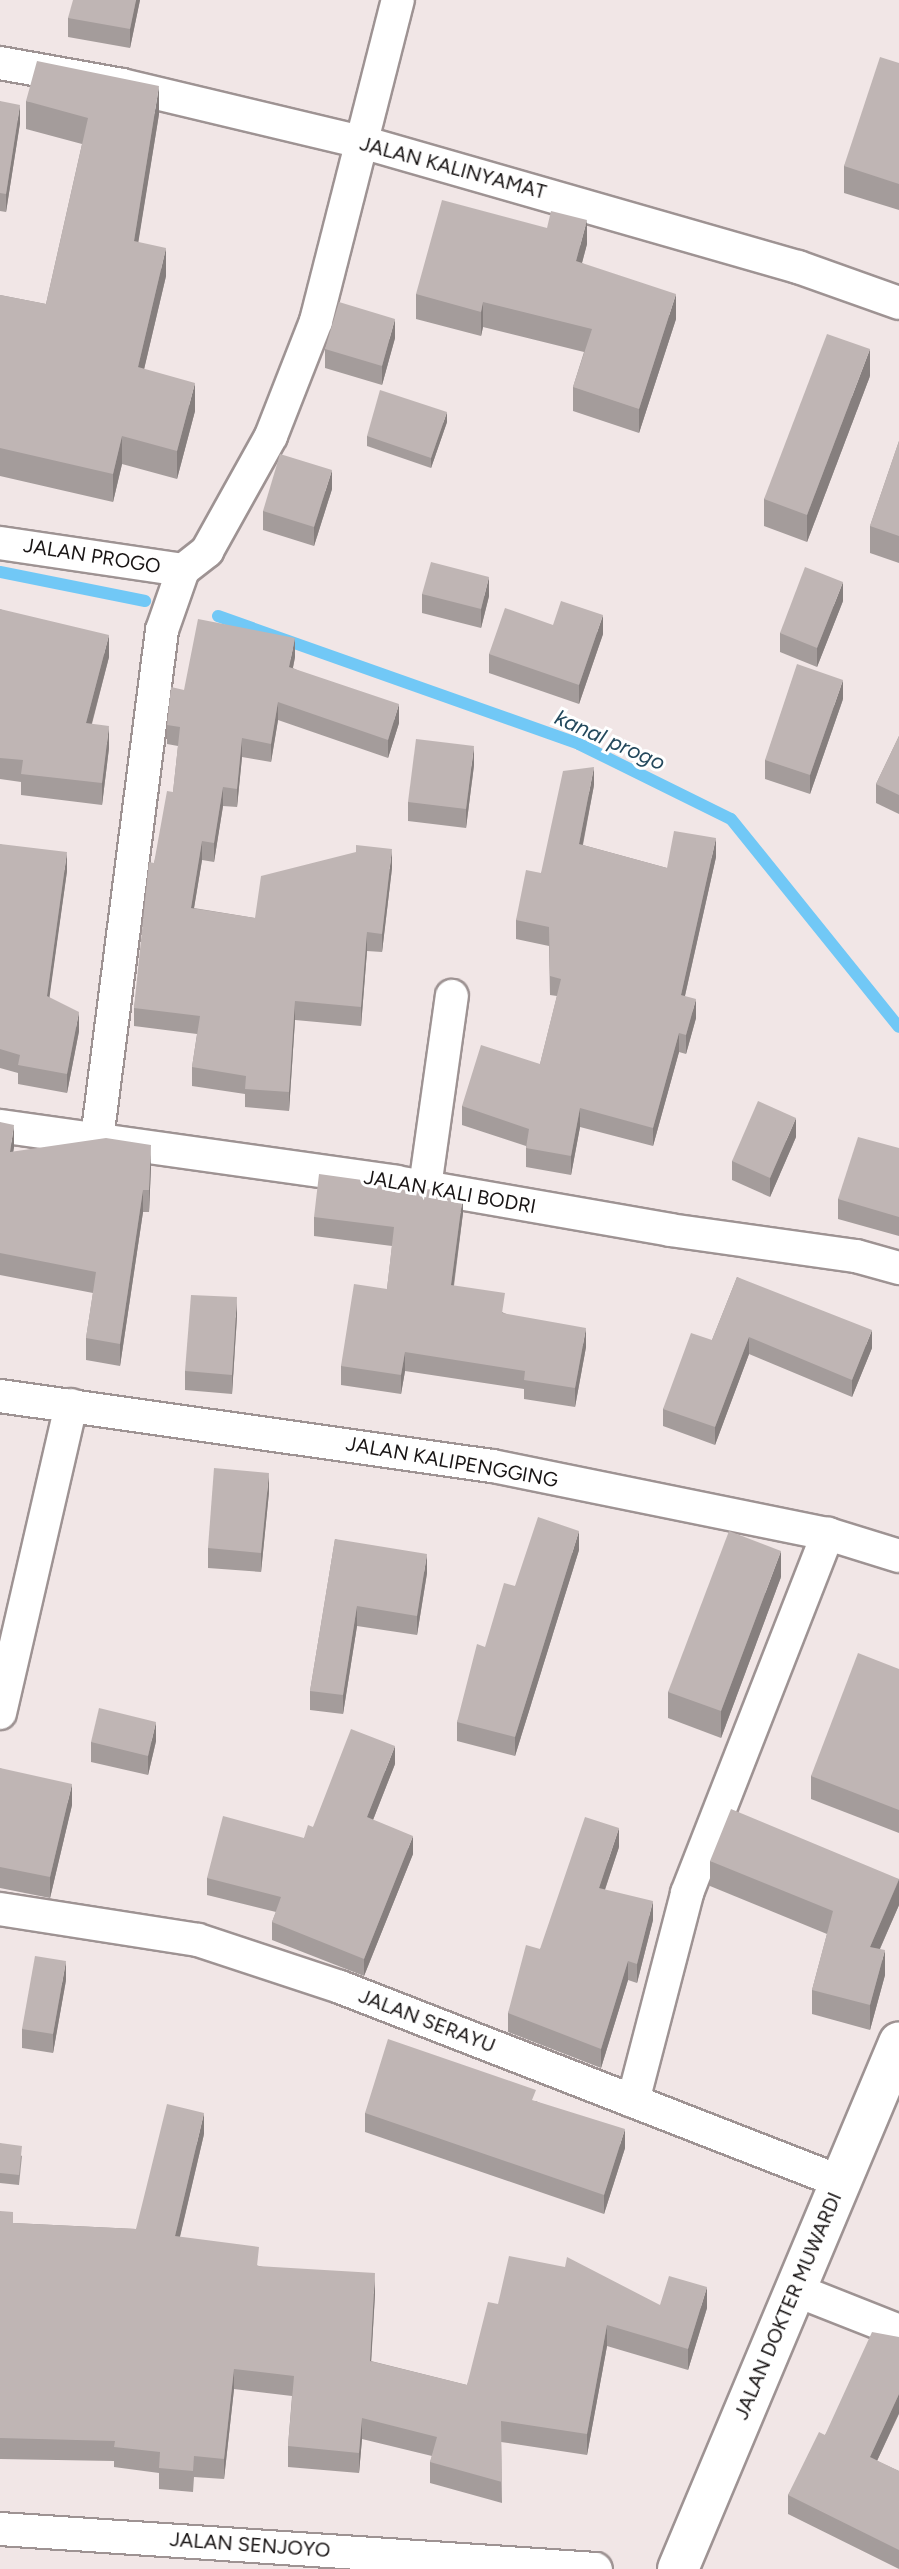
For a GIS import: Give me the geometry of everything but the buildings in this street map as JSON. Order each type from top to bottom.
[{"type":"street","points":[[97,1139],[162,630],[183,570],[207,551],[271,436],[316,321],[398,0]]},
{"type":"street","name":"JALAN KALINYAMAT","points":[[0,63],[122,85],[362,142],[798,267],[899,303]]},
{"type":"street","name":"JALAN PROGO","points":[[0,543],[183,570]]},
{"type":"street","points":[[425,1187],[452,996]]},
{"type":"street","name":"JALAN KALI BODRI","points":[[0,1126],[425,1187],[856,1256],[899,1268]]},
{"type":"street","name":"JALAN KALIPENGGING","points":[[0,1396],[493,1466],[828,1534],[899,1556]]},
{"type":"street","points":[[0,1713],[71,1405]]},
{"type":"street","points":[[633,2101],[687,1893],[828,1534]]},
{"type":"street","name":"JALAN SERAYU","points":[[0,1909],[198,1940],[340,1987],[841,2182]]},
{"type":"street","name":"JALAN DOKTER MUWARDI","points":[[678,2569],[793,2289],[899,2043]]},
{"type":"street","points":[[793,2289],[899,2331]]},
{"type":"street","name":"JALAN SENJOYO","points":[[0,2529],[596,2569]]},
{"type":"waterway","name":"kanal progo","points":[[0,572],[145,601]]},
{"type":"waterway","name":"kanal progo","points":[[218,616],[579,744],[731,819],[899,1027]]}]
